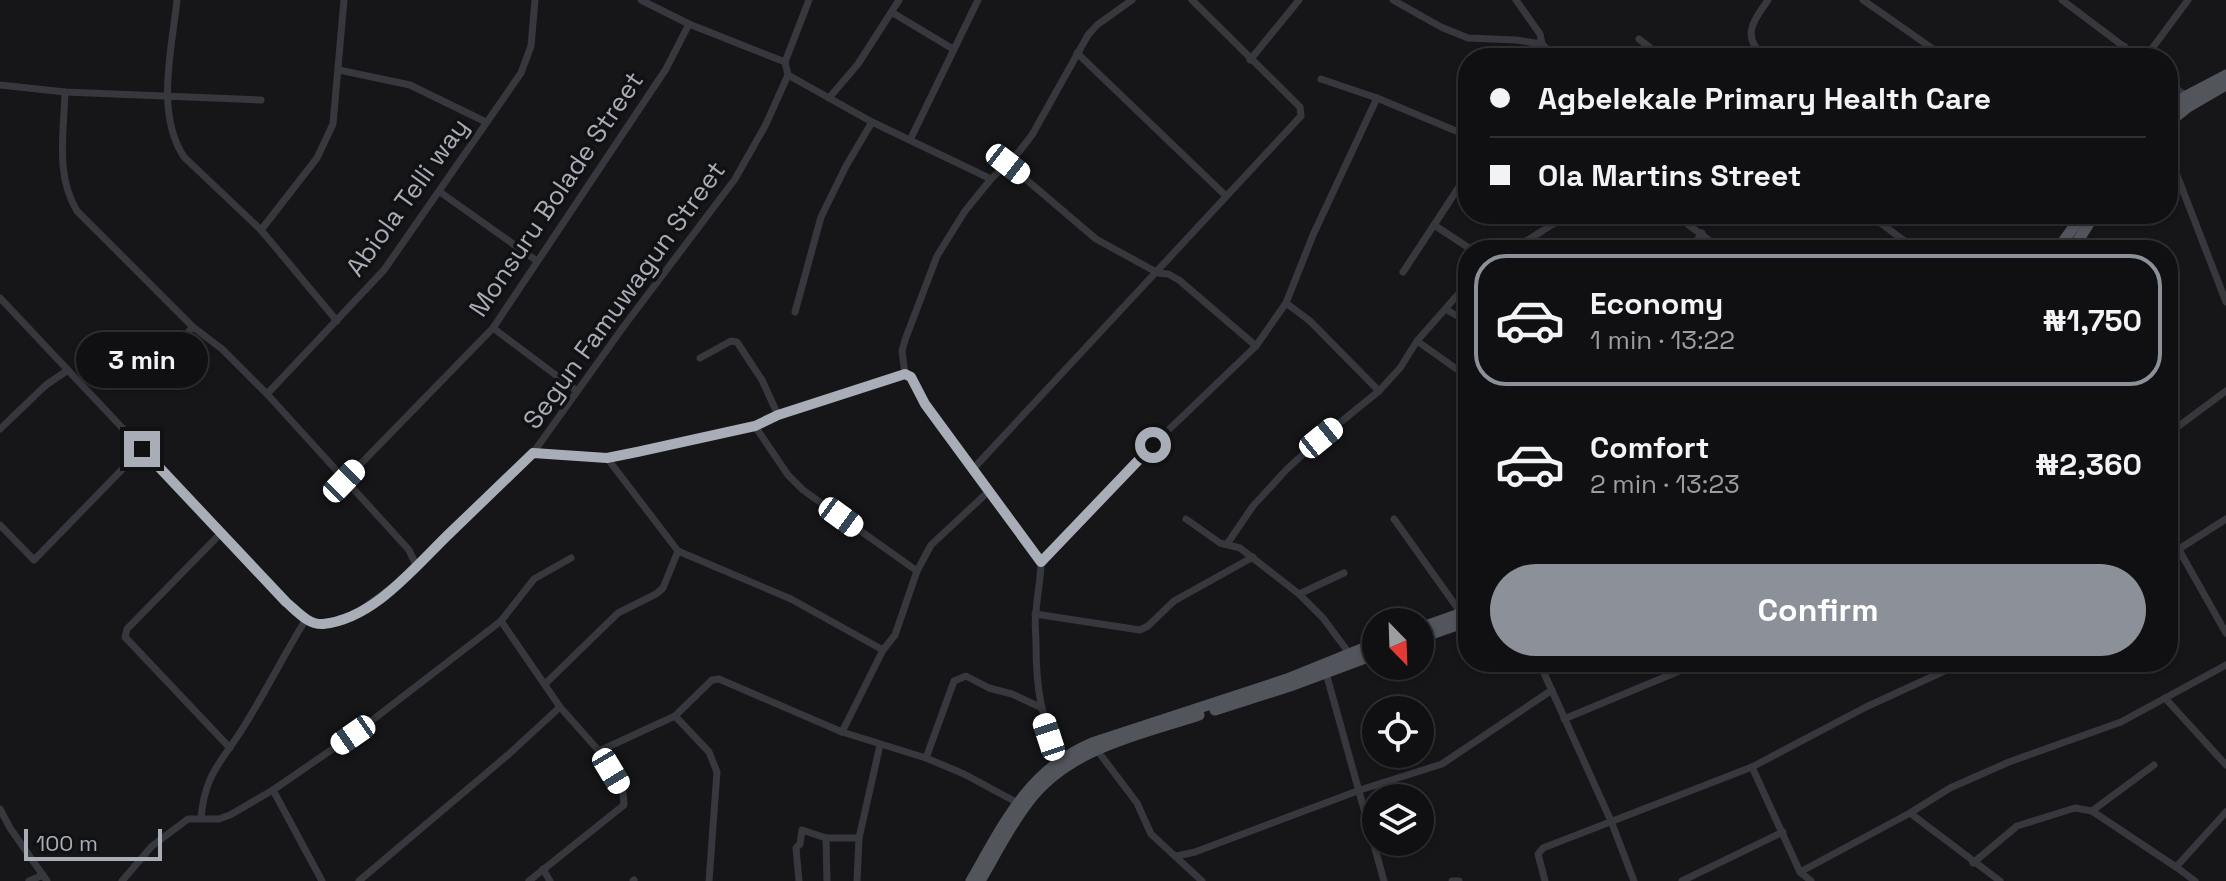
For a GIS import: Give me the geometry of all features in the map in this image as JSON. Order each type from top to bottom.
[{"type":"main road","points":[[2178,103],[2186,96],[2225,85]]},
{"type":"main road","points":[[2178,115],[2225,85]]},
{"type":"main road","points":[[2075,240],[2080,224]]},
{"type":"main road","points":[[2068,240],[2085,224]]},
{"type":"main road","points":[[1434,624],[1458,617]]},
{"type":"main road","points":[[1434,631],[1458,619]]},
{"type":"main road","points":[[971,881],[1016,802],[1062,757],[1092,743],[1287,679],[1362,648]]},
{"type":"main road","points":[[980,881],[1030,799],[1065,766],[1097,750],[1362,659]]},
{"type":"street","points":[[177,0],[167,95],[173,136],[184,157],[261,230],[337,321]]},
{"type":"street","points":[[261,230],[326,143],[335,115],[344,0]]},
{"type":"street","name":"Abiola Telli way","points":[[267,394],[384,270],[440,192],[527,61],[535,0]]},
{"type":"street","points":[[641,0],[689,24],[785,62]]},
{"type":"street","points":[[809,0],[785,62],[788,75],[872,122],[911,138],[991,179]]},
{"type":"street","points":[[829,98],[858,64],[899,0]]},
{"type":"street","points":[[911,138],[978,0]]},
{"type":"street","points":[[905,374],[902,351],[927,276],[959,220],[991,179],[1032,135],[1077,53],[1097,25],[1132,0]]},
{"type":"street","points":[[973,469],[1301,116],[1300,107],[1192,0]]},
{"type":"street","points":[[1250,60],[1299,0]]},
{"type":"street","points":[[1393,0],[1468,38],[1542,44]]},
{"type":"street","points":[[1516,0],[1540,34],[1546,48]]},
{"type":"street","points":[[1756,48],[1750,37],[1752,23],[1768,0]]},
{"type":"street","points":[[1863,0],[1932,48]]},
{"type":"street","points":[[2062,0],[2126,48]]},
{"type":"street","points":[[2152,48],[2188,0]]},
{"type":"street","points":[[893,13],[953,49]]},
{"type":"street","name":"Monsuru Bolade Street","points":[[344,481],[493,328],[666,69],[689,24]]},
{"type":"street","points":[[1639,39],[1650,48]]},
{"type":"street","points":[[1077,53],[1226,196]]},
{"type":"street","points":[[339,70],[410,85],[486,122]]},
{"type":"street","name":"Segun Famuwagun Street","points":[[306,619],[323,624],[357,613],[416,565],[533,453],[735,179],[765,126],[788,75]]},
{"type":"street","points":[[1321,79],[1377,98],[1458,132]]},
{"type":"street","points":[[0,85],[65,92],[261,100]]},
{"type":"street","points":[[2178,90],[2186,96]]},
{"type":"street","points":[[65,92],[63,171],[65,188],[71,200],[87,221],[193,327],[222,349],[267,394],[409,550],[416,565]]},
{"type":"street","points":[[1041,562],[1132,465],[1256,346],[1286,303],[1313,235],[1377,98]]},
{"type":"street","points":[[795,312],[821,217],[872,122]]},
{"type":"street","points":[[1008,164],[1096,239],[1158,273],[1179,280],[1256,346]]},
{"type":"street","points":[[2178,178],[2226,302]]},
{"type":"street","points":[[1403,272],[1458,188]]},
{"type":"street","points":[[440,192],[537,261]]},
{"type":"street","points":[[1528,240],[1553,224]]},
{"type":"street","points":[[1689,224],[1710,240]]},
{"type":"street","points":[[1882,224],[1903,240]]},
{"type":"street","points":[[1434,225],[1458,241]]},
{"type":"street","points":[[2078,231],[2083,240]]},
{"type":"street","points":[[1697,240],[1702,233]]},
{"type":"street","points":[[1227,544],[1253,506],[1287,469],[1379,391],[1400,368],[1417,341],[1458,296]]},
{"type":"street","points":[[0,298],[286,602],[306,619],[210,777],[203,793],[201,818]]},
{"type":"street","points":[[1286,303],[1332,342],[1379,391]]},
{"type":"street","points":[[1447,310],[1458,316]]},
{"type":"street","points":[[156,366],[193,327]]},
{"type":"street","points":[[493,328],[577,391]]},
{"type":"street","points":[[700,358],[731,341],[737,342],[762,380],[778,415]]},
{"type":"street","points":[[1417,341],[1458,370]]},
{"type":"street","points":[[0,429],[46,385],[68,370]]},
{"type":"street","points":[[533,453],[607,458],[755,426],[778,415],[905,374],[911,377],[925,404],[1041,562],[1035,614],[1036,677],[1040,707],[1049,737],[1062,757]]},
{"type":"street","points":[[2178,427],[2226,391]]},
{"type":"street","points":[[755,426],[788,475],[803,490],[917,571]]},
{"type":"street","points":[[0,525],[34,560],[142,449]]},
{"type":"street","points":[[607,458],[678,551],[791,599],[883,650]]},
{"type":"street","points":[[842,732],[883,650],[895,635],[917,571],[939,535],[989,491]]},
{"type":"street","points":[[1186,519],[1208,536],[1240,548],[1299,594],[1323,618],[1349,653]]},
{"type":"street","points":[[1394,519],[1458,604]]},
{"type":"street","points":[[2226,519],[2179,550],[2226,633]]},
{"type":"street","points":[[221,533],[127,629],[125,637],[230,748]]},
{"type":"street","points":[[545,684],[618,613],[663,588],[678,551]]},
{"type":"street","points":[[1035,614],[1140,630],[1174,601],[1253,557]]},
{"type":"street","points":[[122,881],[152,846],[188,819],[219,819],[273,790],[353,735],[501,621],[534,579],[571,558]]},
{"type":"street","points":[[1299,594],[1344,573]]},
{"type":"street","points":[[501,621],[560,707],[599,751],[623,791],[624,805],[529,881]]},
{"type":"street","points":[[1800,872],[1960,783],[2121,722],[2226,665]]},
{"type":"street","points":[[1544,672],[1611,821],[1634,881]]},
{"type":"street","points":[[1564,719],[1677,672]]},
{"type":"street","points":[[1545,881],[1538,854],[1543,848],[1752,767],[1866,707],[1942,672]]},
{"type":"street","points":[[1326,673],[1384,881]]},
{"type":"street","points":[[926,758],[954,681],[959,677],[966,676],[1040,707]]},
{"type":"street","points":[[599,751],[675,716],[712,680],[719,679],[842,732],[926,758],[1016,802]]},
{"type":"street","points":[[1177,856],[1442,764],[1552,690]]},
{"type":"street","points":[[2165,698],[2226,765]]},
{"type":"street","points":[[359,881],[560,707]]},
{"type":"street","points":[[675,716],[709,752],[717,772],[709,881]]},
{"type":"street","points":[[857,881],[859,838],[880,745]]},
{"type":"street","points":[[1097,750],[1137,803],[1151,834],[1202,881]]},
{"type":"street","points":[[2092,811],[2154,765]]},
{"type":"street","points":[[1752,767],[1800,872],[1811,881]]},
{"type":"street","points":[[273,790],[322,881]]},
{"type":"street","points":[[1973,863],[2007,832],[2028,820],[2075,808],[2092,811],[2195,881]]},
{"type":"street","points":[[0,809],[45,878],[29,881]]},
{"type":"street","points":[[2176,867],[2226,812]]},
{"type":"street","points":[[1910,813],[2000,881]]},
{"type":"street","points":[[799,881],[796,848],[805,829],[826,838],[859,838]]},
{"type":"street","points":[[1682,881],[1783,832]]},
{"type":"street","points":[[826,838],[827,881]]},
{"type":"street","points":[[543,869],[550,881]]},
{"type":"street","points":[[1452,881],[1459,881]]},
{"type":"route","points":[[142,449],[286,602],[312,623],[323,624],[371,605],[533,453],[607,458],[637,452],[755,426],[778,415],[905,374],[911,377],[925,404],[1041,562],[1153,445]]}]
